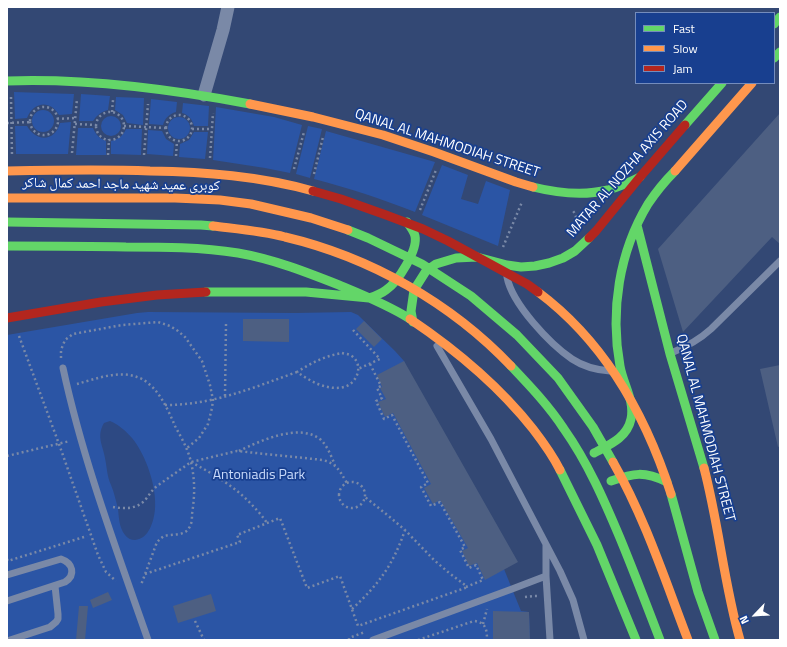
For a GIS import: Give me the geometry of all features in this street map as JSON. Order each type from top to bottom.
[{"type":"main road","name":"QANAL AL MAHMODIAH STREET","points":[[7,81],[63,81],[94,83],[204,95],[250,103],[357,129],[433,152],[522,184],[538,189],[556,192],[573,194],[608,190],[624,185],[640,177]]},
{"type":"main road","name":"MATAR AL NOZHA AXIS ROAD","points":[[478,257],[507,265],[521,267],[549,263],[563,258],[575,251],[596,232],[640,177],[721,84]]},
{"type":"main road","points":[[553,458],[572,461],[584,458],[614,443],[629,426],[632,411],[617,346],[616,310],[619,280],[626,252],[637,225],[661,186],[751,84]]},
{"type":"main road","points":[[7,171],[83,170],[210,173],[290,185],[322,193],[407,222],[431,232],[506,272],[527,285],[547,299],[584,333],[614,372],[628,396],[656,453],[667,482],[698,592],[715,640]]},
{"type":"main road","name":"كوبرى عميد شهيد ماجد احمد كمال شاكر","points":[[7,198],[169,198],[209,199],[250,204],[328,222],[359,233],[388,246],[445,278],[471,296],[520,338],[543,361],[583,412],[605,445],[641,517],[688,640]]},
{"type":"main road","points":[[7,222],[167,224],[232,228],[258,232],[297,240],[328,249],[387,274],[437,303],[468,326],[516,369],[557,418],[590,472],[606,505],[623,544],[660,640]]},
{"type":"main road","points":[[7,318],[101,302],[172,294],[214,292],[306,292],[369,298],[382,293],[394,283],[412,254],[416,245],[415,236],[407,222]]},
{"type":"main road","name":"QANAL AL MAHMODIAH STREET","points":[[637,225],[670,353],[707,480],[718,532],[727,590],[740,640]]},
{"type":"main road","points":[[7,246],[178,247],[207,249],[265,258],[293,267],[369,298],[391,309],[429,332],[485,377],[510,402],[553,458],[584,514],[602,554],[636,640]]},
{"type":"main road","points":[[413,322],[411,311],[414,290],[426,271],[436,264],[446,260],[478,257]]},
{"type":"main road","points":[[584,514],[582,504],[586,494],[594,486],[630,474],[638,473],[653,476],[667,482]]},
{"type":"main road","points":[[629,624],[631,640]]},
{"type":"street","points":[[204,95],[223,30],[228,7]]},
{"type":"lane","points":[[670,353],[685,347],[712,330],[780,261]]},
{"type":"lane","points":[[506,272],[508,282],[517,301],[534,323],[559,348],[573,360],[586,366],[600,371],[614,372]]},
{"type":"lane","points":[[429,332],[491,439],[546,543],[572,600],[584,640]]},
{"type":"lane","points":[[63,368],[80,438],[100,503],[148,640]]},
{"type":"lane","points":[[546,543],[546,576],[550,640]]},
{"type":"lane","points":[[7,576],[58,560],[64,560],[70,564],[72,570],[71,576],[65,582],[7,601]]},
{"type":"lane","points":[[374,640],[546,576]]},
{"type":"lane","points":[[10,640],[50,627],[56,622],[58,619],[58,614],[55,586]]},
{"type":"path","points":[[72,156],[78,92]]},
{"type":"path","points":[[7,156],[12,156],[11,97]]},
{"type":"path","points":[[144,156],[148,97]]},
{"type":"path","points":[[44,107],[53,111],[56,114],[57,119],[55,128],[52,132],[47,134],[34,130],[30,122],[32,113],[36,109],[44,107]]},
{"type":"path","points":[[209,161],[214,111]]},
{"type":"path","points":[[107,112],[112,112],[121,116],[124,126],[121,134],[113,139],[109,139],[101,136],[96,126],[99,117],[107,112]]},
{"type":"path","points":[[179,115],[188,119],[191,123],[192,129],[191,134],[187,138],[178,141],[173,140],[166,133],[167,123],[170,118],[179,115]]},
{"type":"path","points":[[57,119],[75,118]]},
{"type":"path","points":[[7,123],[30,122]]},
{"type":"path","points":[[75,124],[96,126]]},
{"type":"path","points":[[124,126],[166,128]]},
{"type":"path","points":[[192,129],[212,129]]},
{"type":"path","points":[[293,175],[304,131]]},
{"type":"path","points":[[312,179],[323,136]]},
{"type":"path","points":[[101,156],[108,156],[109,139]]},
{"type":"path","points":[[178,141],[176,158],[182,158]]},
{"type":"path","points":[[418,215],[437,168]]},
{"type":"path","points":[[502,250],[522,201]]},
{"type":"path","points":[[568,232],[572,229],[576,222],[574,212],[571,210]]},
{"type":"path","points":[[63,368],[61,350],[65,340],[73,334],[150,322],[164,323],[170,326],[185,337],[202,361],[210,385],[212,400],[212,408],[206,428],[199,438],[186,448]]},
{"type":"path","points":[[225,396],[226,324]]},
{"type":"path","points":[[352,330],[380,359],[358,369]]},
{"type":"path","points":[[19,336],[106,572],[113,579],[130,589]]},
{"type":"path","points":[[165,405],[184,405],[236,394],[297,372],[324,358],[342,353],[348,354],[357,362],[358,369],[358,374],[355,380],[344,387],[337,388],[317,384],[306,379],[297,372]]},
{"type":"path","points":[[67,386],[121,375],[130,375],[145,380],[157,392],[165,405],[186,448],[191,462],[195,495],[189,528],[185,533],[164,536],[160,539],[155,546],[145,574],[240,542],[237,535],[280,518],[307,588],[340,576],[358,626],[463,589],[483,580],[476,565],[469,568],[460,550],[465,547],[440,502],[431,506],[421,487],[428,483],[392,415],[384,419],[376,401],[382,398],[378,388],[381,386],[370,364]]},
{"type":"path","points":[[111,506],[129,508],[139,506],[143,503],[152,490],[191,462],[237,451],[275,437],[288,434],[302,433],[320,440],[327,447],[335,465],[347,483]]},
{"type":"path","points":[[7,456],[80,438]]},
{"type":"path","points":[[237,451],[322,460],[335,465]]},
{"type":"path","points":[[191,462],[219,478],[235,490],[253,506],[267,523]]},
{"type":"path","points":[[353,482],[359,484],[363,488],[365,497],[363,502],[357,507],[349,508],[342,504],[339,500],[339,492],[343,485],[353,482]]},
{"type":"path","points":[[365,497],[405,530],[434,560],[466,587]]},
{"type":"path","points":[[352,609],[376,585],[385,572],[400,545],[405,530]]},
{"type":"path","points":[[7,559],[8,561],[88,536]]},
{"type":"path","points":[[522,598],[534,596],[548,600]]},
{"type":"path","points":[[486,609],[483,624],[488,640]]},
{"type":"path","points":[[195,621],[204,640]]},
{"type":"path","points":[[418,640],[474,621],[483,624]]},
{"type":"green space","points":[[14,92],[74,94],[72,114],[59,115],[51,106],[42,104],[33,109],[27,118],[15,119]]},
{"type":"green space","points":[[81,94],[110,96],[108,110],[99,114],[93,121],[79,121]]},
{"type":"green space","points":[[116,97],[144,98],[143,125],[127,123],[123,115],[115,110]]},
{"type":"green space","points":[[151,99],[177,102],[176,112],[171,114],[165,120],[163,125],[149,124]]},
{"type":"green space","points":[[183,103],[209,106],[208,126],[194,126],[190,118],[182,113]]},
{"type":"green space","points":[[216,107],[274,117],[302,125],[290,173],[213,160]]},
{"type":"green space","points":[[43,110],[51,113],[54,121],[51,129],[43,132],[35,129],[32,121],[35,113]]},
{"type":"green space","points":[[111,116],[118,119],[121,126],[118,133],[111,136],[104,133],[101,126],[104,119]]},
{"type":"green space","points":[[179,117],[183,118],[189,124],[189,132],[183,138],[179,139],[175,138],[169,132],[168,128],[169,124],[175,118]]},
{"type":"green space","points":[[71,122],[68,154],[16,154],[15,126],[27,126],[35,135],[45,138],[54,134],[60,123]]},
{"type":"green space","points":[[308,126],[322,129],[310,178],[296,174]]},
{"type":"green space","points":[[78,128],[93,128],[95,133],[101,139],[106,141],[106,155],[76,155]]},
{"type":"green space","points":[[126,129],[142,129],[141,155],[111,154],[111,141],[124,134]]},
{"type":"green space","points":[[148,130],[162,131],[166,139],[174,144],[173,156],[147,154]]},
{"type":"green space","points":[[326,131],[435,162],[415,212],[365,194],[314,179]]},
{"type":"green space","points":[[194,132],[208,132],[205,159],[179,157],[180,144],[189,140]]},
{"type":"green space","points":[[442,165],[468,175],[461,199],[478,204],[486,181],[510,190],[498,246],[422,215]]},
{"type":"green space","name":"Antoniadis Park","points":[[148,312],[351,312],[358,315],[404,361],[504,569],[521,611],[529,612],[530,640],[7,640],[7,335]]},
{"type":"shaded area","points":[[110,421],[116,424],[132,438],[142,453],[150,472],[154,491],[155,509],[150,529],[140,539],[131,539],[123,532],[116,500],[108,475],[100,433],[104,423]]},
{"type":"building","points":[[780,113],[780,244],[772,237],[683,332],[658,249]]},
{"type":"building","points":[[243,319],[289,319],[289,342],[243,341]]},
{"type":"building","points":[[364,321],[382,339],[374,347],[356,329]]},
{"type":"building","points":[[404,361],[518,562],[485,580],[477,563],[469,566],[462,551],[468,548],[440,500],[433,504],[424,488],[431,484],[393,413],[385,417],[378,402],[386,399],[380,388],[382,387],[377,375]]},
{"type":"building","points":[[780,365],[780,446],[778,447],[760,369]]},
{"type":"building","points":[[108,592],[112,600],[93,608],[90,600]]},
{"type":"building","points":[[211,594],[216,611],[178,623],[173,606]]},
{"type":"building","points":[[79,606],[88,606],[85,640],[76,640]]},
{"type":"building","points":[[493,611],[529,612],[530,640],[493,640]]},
{"type":"traffic: fast","points":[[775,23],[780,17]]},
{"type":"traffic: fast","points":[[775,57],[780,52]]},
{"type":"traffic: fast","points":[[7,81],[68,81],[98,83],[159,89],[250,104]]},
{"type":"traffic: fast","points":[[685,125],[721,84]]},
{"type":"traffic: fast","points":[[594,453],[617,440],[629,426],[632,412],[630,399],[621,373],[617,345],[616,324],[619,282],[630,242],[638,222],[648,204],[675,171]]},
{"type":"traffic: fast","points":[[533,187],[551,191],[589,193],[612,189],[640,177]]},
{"type":"traffic: fast","points":[[7,222],[213,226]]},
{"type":"traffic: fast","points":[[206,292],[306,292],[369,298],[382,293],[391,286],[406,265],[415,242],[413,230],[407,222]]},
{"type":"traffic: fast","points":[[637,225],[670,354],[704,468]]},
{"type":"traffic: fast","points":[[348,230],[422,264],[471,296],[517,335],[558,378],[593,427],[613,462]]},
{"type":"traffic: fast","points":[[413,322],[411,311],[414,290],[426,271],[436,264],[456,258],[477,257],[507,265],[521,267],[535,266],[563,258],[575,251],[589,238]]},
{"type":"traffic: fast","points":[[7,246],[168,247],[196,248],[238,253],[277,262],[314,275],[375,300],[410,319]]},
{"type":"traffic: fast","points":[[511,366],[552,412],[581,455],[602,496],[620,538],[660,640]]},
{"type":"traffic: fast","points":[[560,470],[597,545],[636,640]]},
{"type":"traffic: fast","points":[[611,481],[626,476],[639,474],[652,476],[667,482]]},
{"type":"traffic: fast","points":[[671,494],[698,592],[715,640]]},
{"type":"traffic: slow","points":[[675,171],[751,84]]},
{"type":"traffic: slow","points":[[250,104],[313,117],[383,135],[533,187]]},
{"type":"traffic: slow","points":[[7,171],[132,170],[191,172],[253,178],[313,191]]},
{"type":"traffic: slow","points":[[7,198],[175,198],[220,200],[251,204],[311,218],[348,230]]},
{"type":"traffic: slow","points":[[213,226],[285,237],[317,246],[378,270],[407,285],[436,303],[488,343],[511,366]]},
{"type":"traffic: slow","points":[[538,292],[562,312],[584,334],[603,357],[620,382],[636,409],[649,437],[671,494]]},
{"type":"traffic: slow","points":[[410,319],[460,356],[506,398],[537,434],[560,470]]},
{"type":"traffic: slow","points":[[613,462],[645,527],[688,640]]},
{"type":"traffic: slow","points":[[704,468],[714,511],[734,619],[740,640]]},
{"type":"traffic: jam","points":[[589,238],[685,125]]},
{"type":"traffic: jam","points":[[313,191],[341,199],[423,229],[527,284],[538,292]]},
{"type":"traffic: jam","points":[[7,318],[101,302],[157,295],[206,292]]}]
